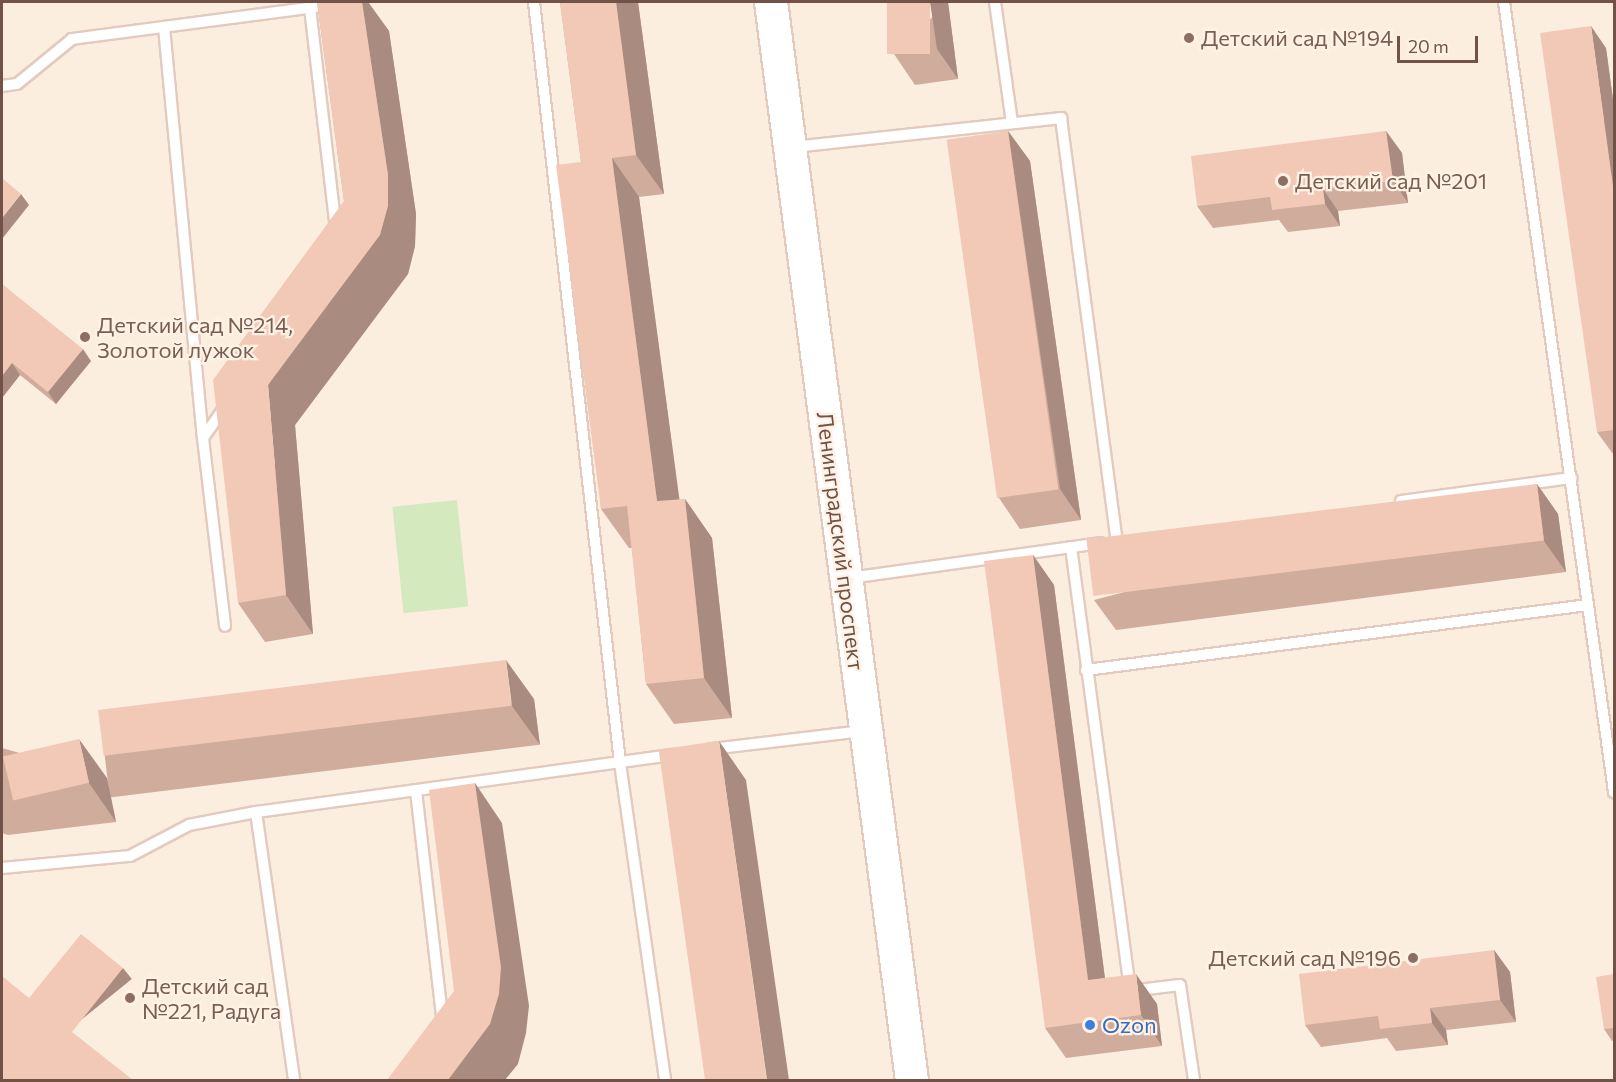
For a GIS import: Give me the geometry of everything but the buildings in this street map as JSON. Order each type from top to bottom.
[{"type":"main road","name":"Ленинградский проспект","points":[[771,2],[912,1080]]},
{"type":"lane","points":[[534,2],[620,763],[665,1080]]},
{"type":"lane","points":[[995,2],[1012,123]]},
{"type":"lane","points":[[1504,2],[1614,792]]},
{"type":"lane","points":[[2,86],[17,84],[72,39],[330,5]]},
{"type":"lane","points":[[310,8],[338,243]]},
{"type":"lane","points":[[164,27],[203,438],[225,626]]},
{"type":"lane","points":[[790,147],[1061,117],[1123,540],[846,578]]},
{"type":"lane","points":[[203,438],[230,399]]},
{"type":"lane","points":[[1384,504],[1570,478]]},
{"type":"lane","points":[[1071,547],[1130,991],[1180,985],[1194,1080]]},
{"type":"lane","points":[[1086,670],[1588,605]]},
{"type":"lane","points":[[2,868],[130,855],[189,825],[256,812],[780,739],[866,730]]},
{"type":"lane","points":[[416,791],[444,1028],[438,1037]]},
{"type":"lane","points":[[256,812],[294,1080]]},
{"type":"green space","points":[[457,500],[468,606],[404,613],[392,507]]},
{"type":"place","name":"Детский сад №194","points":[[1189,38]]},
{"type":"place","name":"Детский сад №201","points":[[1283,181]]},
{"type":"place","name":"Детский сад №214, Золотой лужок","points":[[85,337]]},
{"type":"place","name":"Детский сад №196","points":[[1413,958]]},
{"type":"place","name":"Детский сад №221, Радуга","points":[[130,998]]},
{"type":"place","name":"Ozon","points":[[1090,1025]]}]
